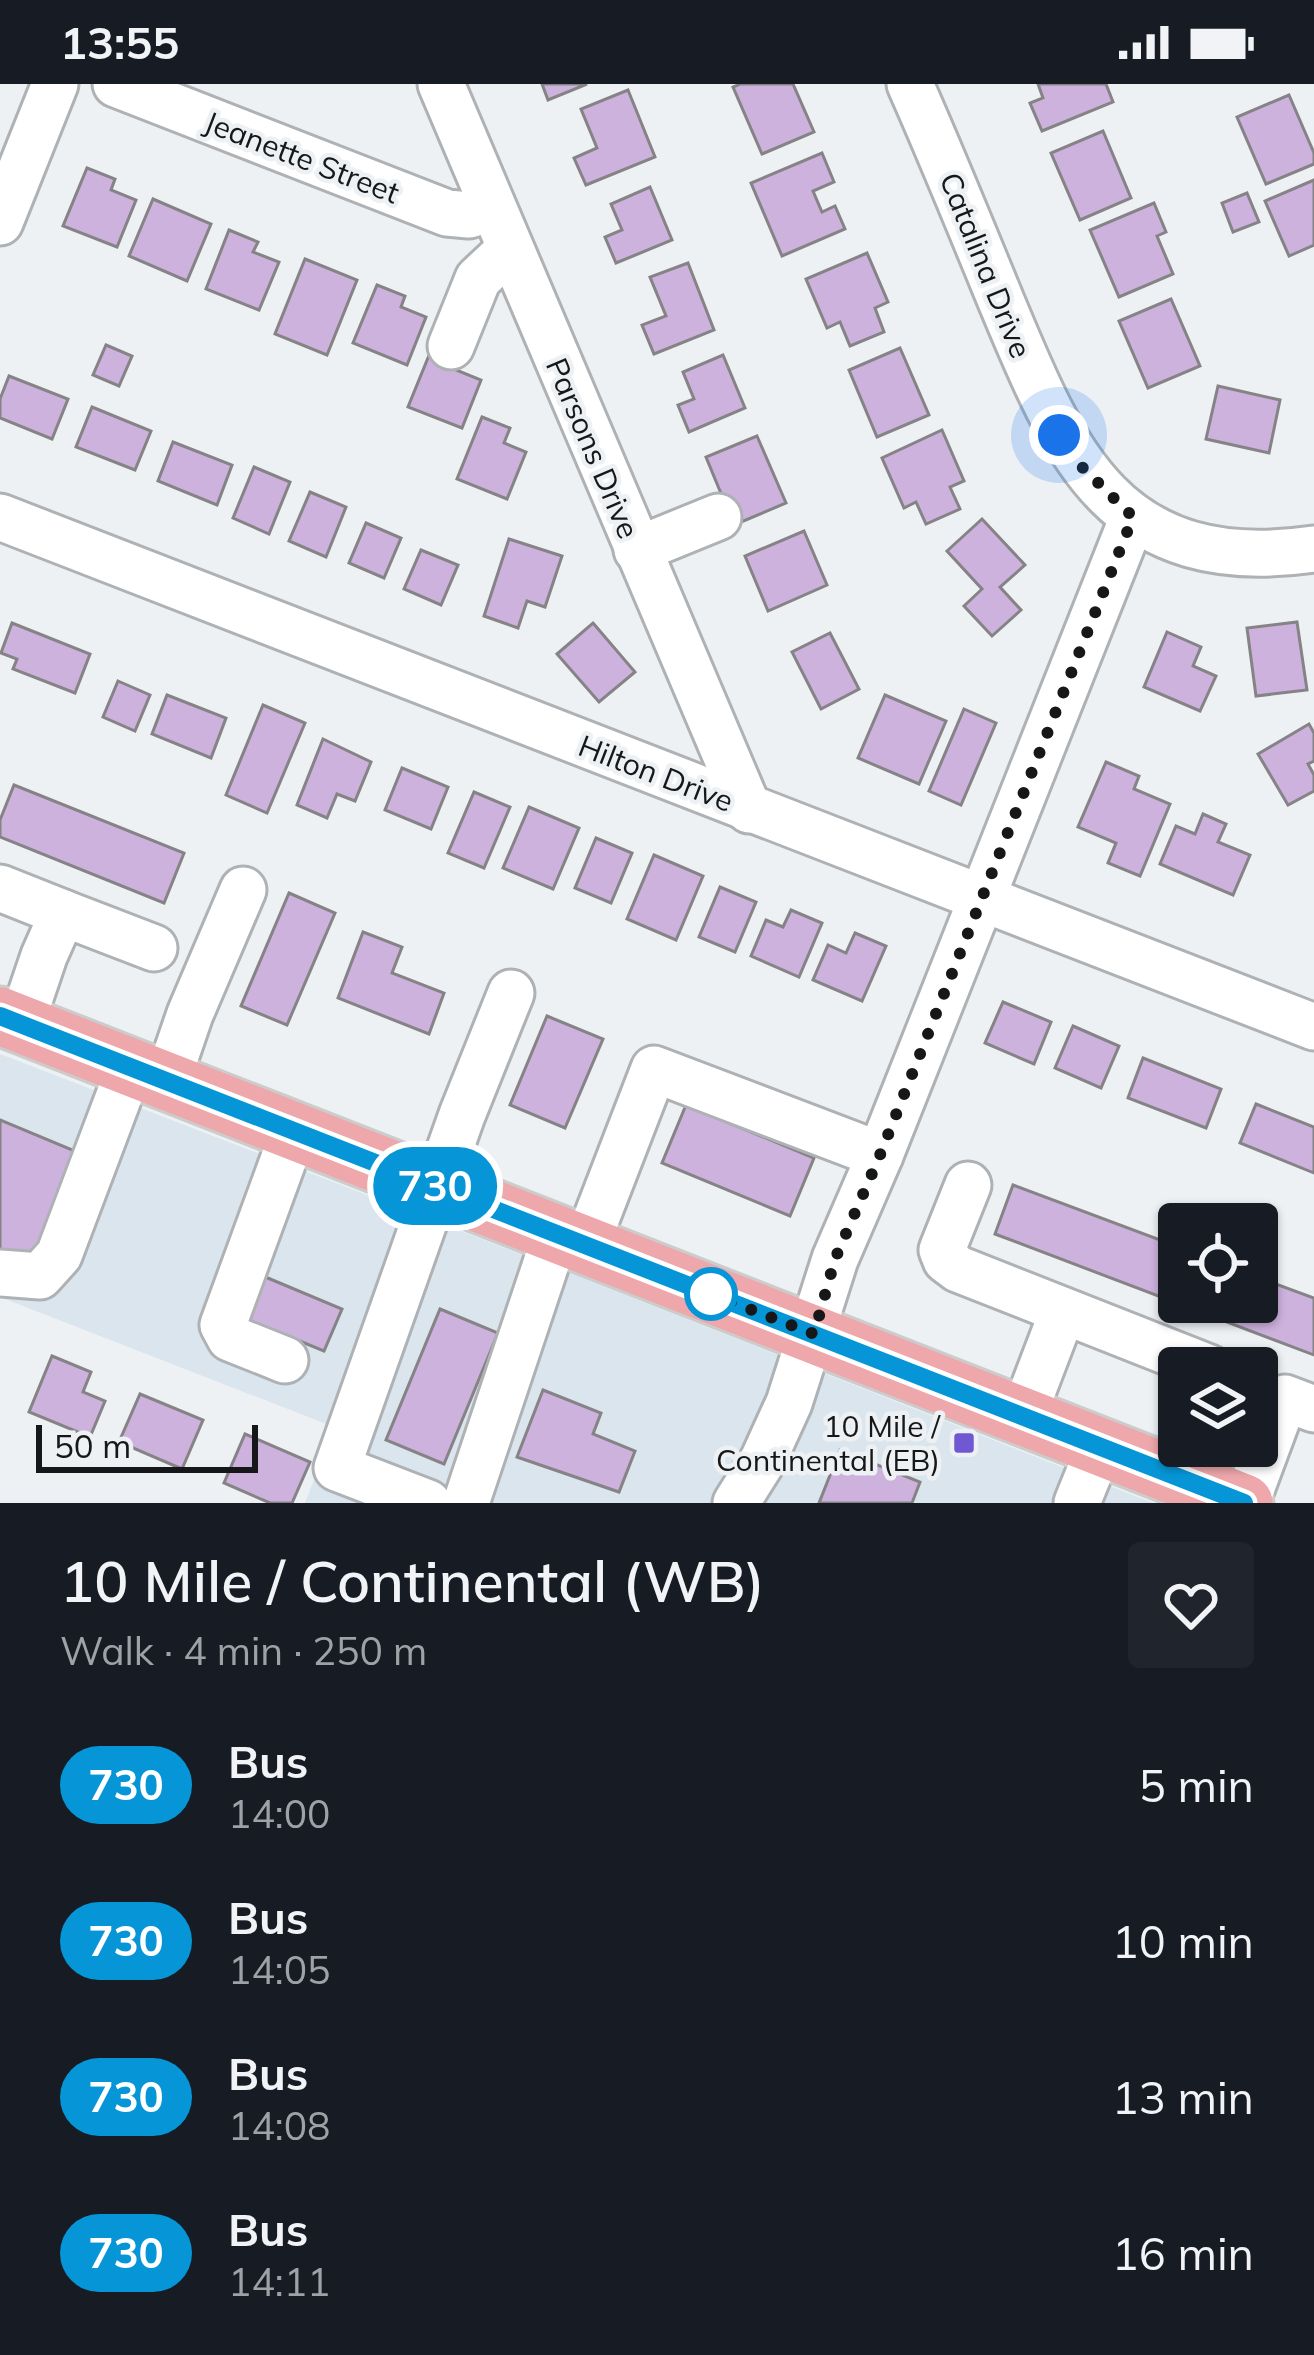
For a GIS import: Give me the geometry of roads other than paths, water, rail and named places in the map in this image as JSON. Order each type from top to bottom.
[{"type":"main road","points":[[11,1020],[1100,1446],[1162,1488],[1245,1503]]},
{"type":"street","points":[[0,222],[55,84]]},
{"type":"street","name":"Jeanette Street","points":[[116,84],[447,213],[469,215],[491,208]]},
{"type":"street","name":"Parsons Drive","points":[[441,84],[749,810]]},
{"type":"street","name":"Catalina Drive","points":[[910,84],[1059,435],[1081,466],[1133,517],[1188,543],[1255,554],[1314,549]]},
{"type":"street","points":[[451,346],[478,279],[509,250]]},
{"type":"street","name":"Hilton Drive","points":[[0,517],[1314,1027]]},
{"type":"street","points":[[638,550],[718,517]]},
{"type":"street","points":[[736,1503],[763,1460],[814,1334],[835,1259],[1133,517]]},
{"type":"street","points":[[0,888],[154,948]]},
{"type":"street","points":[[0,1273],[40,1276],[59,1255],[149,1074],[190,1014],[243,890]]},
{"type":"street","points":[[11,1020],[63,913]]},
{"type":"street","points":[[428,1503],[337,1468],[512,993]]},
{"type":"street","points":[[466,1503],[571,1239],[654,1069],[880,1155]]},
{"type":"street","points":[[285,1360],[230,1338],[223,1325],[294,1131]]},
{"type":"street","points":[[968,1185],[943,1250],[946,1260],[958,1270],[1158,1348]]},
{"type":"street","points":[[1023,1416],[1063,1311]]},
{"type":"street","points":[[1245,1503],[1286,1398]]},
{"type":"street","points":[[1077,1503],[1100,1446]]},
{"type":"place","name":"10 Mile / Continental (EB)","points":[[964,1443]]}]
